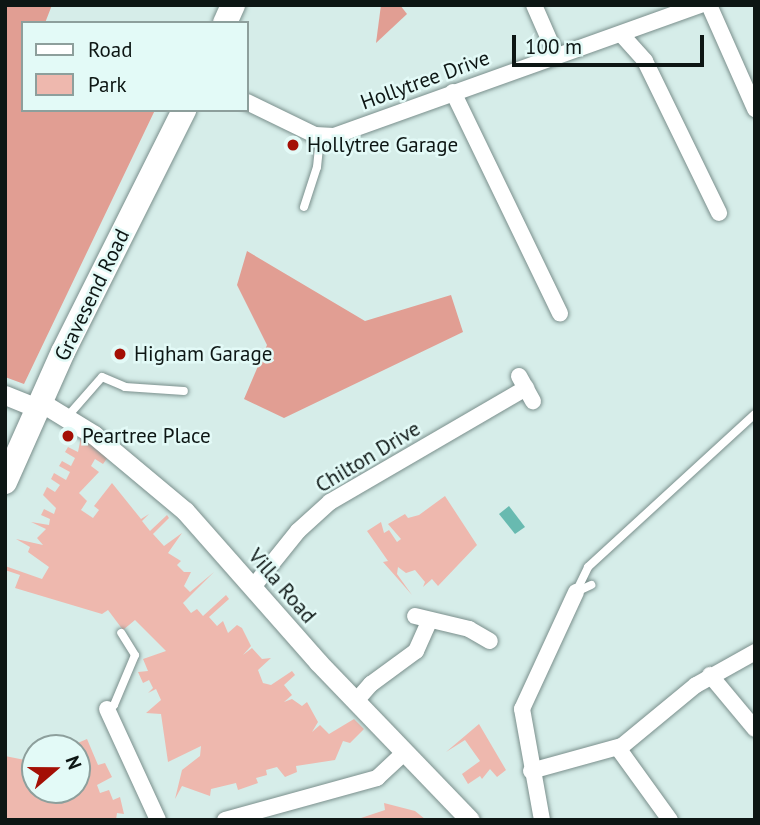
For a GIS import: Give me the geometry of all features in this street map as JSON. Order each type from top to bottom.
[{"type":"main road","points":[[226,21],[233,5]]},
{"type":"main road","name":"Gravesend Road","points":[[5,482],[183,112]]},
{"type":"street","points":[[534,5],[556,55]]},
{"type":"street","name":"Hollytree Drive","points":[[320,136],[336,136],[699,5]]},
{"type":"street","points":[[709,5],[755,109]]},
{"type":"street","points":[[621,34],[645,61],[719,213]]},
{"type":"street","points":[[453,92],[560,313]]},
{"type":"street","points":[[248,102],[320,136]]},
{"type":"street","name":"Chilton Drive","points":[[253,587],[298,531],[330,502],[526,388]]},
{"type":"street","name":"Villa Road","points":[[5,396],[67,417],[161,489],[356,701],[470,820]]},
{"type":"street","points":[[542,820],[522,731],[523,704],[584,588]]},
{"type":"street","points":[[356,701],[395,664],[416,651],[423,618],[469,629],[490,641]]},
{"type":"street","points":[[531,771],[618,748],[710,675],[755,652]]},
{"type":"street","points":[[710,675],[755,729]]},
{"type":"street","points":[[107,709],[158,820]]},
{"type":"street","points":[[618,748],[670,820]]},
{"type":"street","points":[[225,820],[377,778],[405,752]]},
{"type":"lane","points":[[304,206],[317,167],[320,136]]},
{"type":"lane","points":[[67,417],[102,377],[125,387],[184,391]]},
{"type":"lane","points":[[584,588],[588,567],[755,414]]},
{"type":"lane","points":[[107,709],[114,705],[135,654],[121,633]]},
{"type":"green space","points":[[81,437],[108,457],[103,464],[95,459],[91,466],[99,472],[79,493],[87,501],[81,510],[93,518],[99,510],[94,506],[112,483],[141,519],[149,514],[142,521],[150,531],[167,515],[169,518],[153,534],[164,546],[182,533],[168,553],[181,561],[177,565],[184,572],[191,572],[184,586],[190,592],[214,572],[183,603],[191,613],[197,609],[203,616],[226,595],[229,599],[209,617],[217,626],[223,621],[228,633],[237,625],[242,628],[251,646],[243,655],[252,648],[262,659],[271,658],[258,670],[263,683],[271,685],[292,671],[295,675],[284,685],[292,695],[284,702],[292,699],[302,706],[307,702],[318,722],[312,732],[320,725],[329,734],[354,719],[364,729],[350,743],[343,741],[335,760],[296,766],[297,772],[285,777],[277,767],[266,770],[267,775],[256,778],[258,783],[238,790],[236,783],[211,789],[210,796],[182,786],[175,799],[182,770],[200,756],[201,746],[168,762],[161,714],[146,713],[161,700],[156,689],[148,693],[153,688],[149,680],[143,683],[138,672],[148,671],[143,659],[166,651],[135,620],[123,630],[108,610],[102,614],[15,588],[20,575],[5,570],[5,566],[42,579],[49,567],[28,552],[30,547],[16,539],[43,545],[37,538],[46,529],[31,522],[49,525],[50,519],[41,515],[44,509],[54,514],[56,508],[43,495],[47,487],[55,492],[60,485],[51,479],[54,473],[66,480],[70,472],[59,466],[62,461],[71,466],[75,458],[65,452],[68,447],[78,452]]},
{"type":"green space","points":[[445,496],[477,545],[438,586],[432,579],[423,587],[425,582],[415,570],[406,573],[398,567],[397,574],[412,595],[383,562],[388,561],[367,531],[381,522],[384,533],[389,530],[397,542],[401,539],[388,524],[405,514],[408,518],[419,515]]},
{"type":"green space","points":[[479,724],[506,770],[497,777],[490,769],[482,779],[480,776],[468,784],[462,774],[480,761],[465,740],[446,752]]},
{"type":"green space","points":[[91,748],[98,765],[105,763],[112,777],[97,785],[100,793],[109,790],[113,800],[120,797],[124,814],[117,813],[116,820],[5,820],[5,756],[21,759],[21,804],[91,804]]},
{"type":"green space","points":[[384,803],[415,811],[425,819],[355,820],[385,810]]},
{"type":"shaded area","points":[[5,5],[52,5],[46,21],[21,21],[21,112],[154,112],[24,384],[5,377]]},
{"type":"shaded area","points":[[381,5],[400,5],[407,14],[376,43]]},
{"type":"shaded area","points":[[247,251],[365,321],[451,295],[463,332],[284,418],[244,399],[267,345],[237,285]]},
{"type":"water","points":[[509,506],[525,527],[515,534],[499,514]]},
{"type":"place","name":"Hollytree Garage","points":[[293,145]]},
{"type":"place","name":"Higham Garage","points":[[120,354]]},
{"type":"place","name":"Peartree Place","points":[[68,436]]}]
